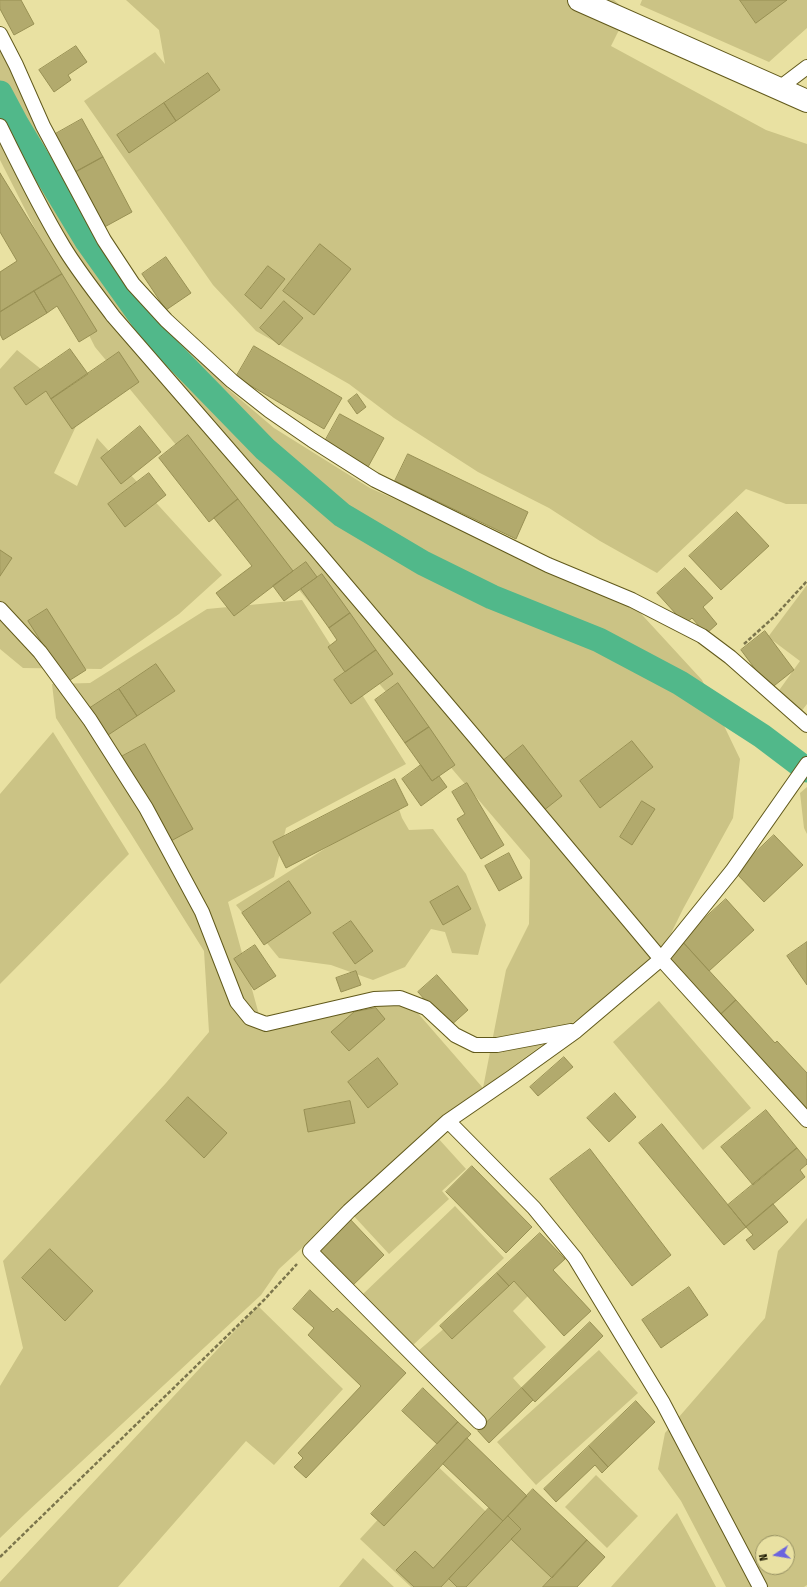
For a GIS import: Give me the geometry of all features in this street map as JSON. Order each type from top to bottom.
[{"type":"street","points":[[588,2],[778,89],[807,100]]},
{"type":"lane","points":[[0,34],[16,64],[43,126],[104,240],[133,284],[166,320],[232,381],[270,411],[375,480],[548,565],[632,600],[702,636],[730,657],[807,725]]},
{"type":"lane","points":[[778,89],[807,66]]},
{"type":"lane","points":[[0,126],[34,195],[63,246],[82,276],[113,316],[318,552],[661,960],[807,1120]]},
{"type":"lane","points":[[0,609],[40,652],[90,720],[146,808],[202,912],[237,1002],[250,1018],[266,1024],[374,999],[400,998],[426,1008],[455,1035],[474,1045],[497,1045],[576,1031]]},
{"type":"lane","points":[[479,1422],[310,1251],[349,1211],[448,1121],[576,1031],[661,960],[732,871],[807,764]]},
{"type":"lane","points":[[448,1121],[534,1208],[574,1258],[663,1403],[760,1587]]},
{"type":"path","points":[[730,657],[774,617],[807,581]]},
{"type":"path","points":[[0,1557],[264,1300],[310,1251]]},
{"type":"shaded area","points":[[126,0],[614,0],[628,12],[611,46],[766,130],[807,144],[807,504],[786,504],[746,489],[657,573],[600,541],[549,508],[478,472],[394,418],[349,384],[256,331],[213,285],[84,101],[155,52],[165,64],[159,30]]},
{"type":"shaded area","points":[[642,0],[807,0],[807,28],[769,62],[640,5]]},
{"type":"shaded area","points":[[0,35],[19,74],[49,157],[101,247],[166,324],[227,388],[274,428],[370,488],[633,605],[702,680],[740,759],[733,818],[683,909],[658,960],[448,1114],[279,1269],[261,1295],[0,1538],[0,1386],[23,1348],[3,1261],[166,1083],[209,1032],[204,951],[56,718],[52,684],[90,683],[207,609],[302,600],[406,764],[286,828],[274,877],[228,902],[261,1022],[381,991],[402,995],[483,1088],[506,970],[529,924],[530,860],[210,486],[95,347],[0,160]]},
{"type":"shaded area","points":[[17,350],[86,405],[54,473],[77,486],[97,438],[222,575],[179,614],[101,669],[23,668],[0,649],[0,369]]},
{"type":"shaded area","points":[[807,585],[807,704],[794,721],[770,703],[800,661],[768,637]]},
{"type":"shaded area","points":[[53,732],[129,854],[0,984],[0,794]]},
{"type":"shaded area","points":[[807,787],[807,834],[804,828],[800,793]]},
{"type":"shaded area","points":[[397,803],[402,818],[409,830],[433,829],[466,874],[486,925],[478,955],[452,953],[445,932],[431,929],[405,967],[373,980],[331,965],[279,958],[236,905]]},
{"type":"shaded area","points":[[659,1001],[751,1108],[703,1150],[613,1042]]},
{"type":"shaded area","points":[[437,1137],[466,1169],[442,1191],[449,1199],[389,1254],[352,1214]]},
{"type":"shaded area","points":[[455,1206],[504,1258],[411,1347],[362,1295]]},
{"type":"shaded area","points":[[807,1218],[807,1585],[804,1587],[726,1587],[681,1501],[658,1469],[665,1433],[765,1318],[778,1251]]},
{"type":"shaded area","points":[[514,1268],[533,1291],[513,1311],[546,1347],[513,1378],[522,1388],[478,1431],[410,1358]]},
{"type":"shaded area","points":[[258,1306],[343,1389],[274,1465],[246,1441],[118,1587],[0,1587],[0,1582]]},
{"type":"shaded area","points":[[599,1350],[638,1393],[536,1485],[497,1442]]},
{"type":"shaded area","points":[[432,1461],[566,1587],[411,1587],[360,1539]]},
{"type":"shaded area","points":[[596,1475],[638,1516],[607,1548],[565,1507]]},
{"type":"shaded area","points":[[677,1513],[716,1587],[611,1587]]},
{"type":"shaded area","points":[[363,1558],[394,1587],[339,1587]]},
{"type":"building","points":[[0,0],[21,0],[34,24],[14,35],[0,9]]},
{"type":"building","points":[[740,0],[787,0],[756,23]]},
{"type":"building","points":[[76,46],[87,62],[68,75],[71,80],[54,92],[39,70]]},
{"type":"building","points":[[208,73],[220,90],[176,121],[164,103]]},
{"type":"building","points":[[164,103],[176,121],[129,153],[117,135]]},
{"type":"building","points":[[82,119],[103,157],[70,175],[50,137]]},
{"type":"building","points":[[103,157],[132,212],[99,230],[70,175]]},
{"type":"building","points":[[0,173],[62,274],[0,312],[0,272],[17,261],[0,232]]},
{"type":"building","points":[[320,244],[351,269],[314,315],[283,291]]},
{"type":"building","points":[[166,257],[191,293],[166,310],[142,274]]},
{"type":"building","points":[[268,266],[285,279],[261,309],[245,295]]},
{"type":"building","points":[[62,274],[97,331],[79,342],[57,306],[47,313],[34,291]]},
{"type":"building","points":[[34,291],[47,313],[3,340],[0,334],[0,312]]},
{"type":"building","points":[[284,301],[303,318],[279,345],[260,328]]},
{"type":"building","points":[[254,346],[342,398],[324,429],[236,377]]},
{"type":"building","points":[[70,349],[88,374],[51,399],[46,391],[26,405],[14,388]]},
{"type":"building","points":[[119,352],[139,382],[72,429],[51,399]]},
{"type":"building","points":[[357,394],[366,407],[357,414],[348,401]]},
{"type":"building","points":[[340,414],[384,438],[368,467],[324,443]]},
{"type":"building","points":[[140,426],[161,452],[121,484],[101,458]]},
{"type":"building","points":[[188,435],[238,499],[209,522],[159,458]]},
{"type":"building","points":[[408,454],[528,512],[516,539],[395,481]]},
{"type":"building","points":[[149,473],[166,495],[125,527],[108,504]]},
{"type":"building","points":[[238,499],[293,571],[234,616],[216,593],[252,566],[214,518]]},
{"type":"building","points":[[737,512],[769,546],[721,590],[689,556]]},
{"type":"building","points":[[0,550],[12,558],[0,576]]},
{"type":"building","points":[[306,562],[317,577],[284,601],[273,586]]},
{"type":"building","points":[[685,568],[713,598],[703,607],[717,624],[706,634],[692,618],[685,624],[657,593]]},
{"type":"building","points":[[322,574],[350,613],[329,628],[301,589]]},
{"type":"building","points":[[47,609],[86,670],[67,682],[28,621]]},
{"type":"building","points":[[350,613],[376,650],[345,672],[328,647],[337,640],[329,628]]},
{"type":"building","points":[[765,631],[794,670],[770,689],[741,650]]},
{"type":"building","points":[[376,650],[393,674],[351,704],[334,680]]},
{"type":"building","points":[[156,664],[175,691],[137,716],[119,689]]},
{"type":"building","points":[[398,683],[429,727],[405,743],[375,700]]},
{"type":"building","points":[[119,689],[137,716],[105,737],[87,710]]},
{"type":"building","points":[[429,727],[455,765],[432,781],[405,743]]},
{"type":"building","points":[[632,741],[653,767],[600,808],[580,781]]},
{"type":"building","points":[[145,744],[193,829],[169,842],[121,757]]},
{"type":"building","points":[[523,745],[562,796],[543,811],[504,760]]},
{"type":"building","points":[[421,765],[432,781],[439,776],[447,787],[421,806],[402,779]]},
{"type":"building","points":[[395,779],[408,805],[286,868],[273,842]]},
{"type":"building","points":[[467,783],[504,845],[481,859],[457,819],[465,814],[452,792]]},
{"type":"building","points":[[642,801],[655,809],[632,845],[620,837]]},
{"type":"building","points":[[774,835],[803,865],[764,902],[735,872]]},
{"type":"building","points":[[509,853],[522,878],[499,891],[485,866]]},
{"type":"building","points":[[289,881],[311,913],[264,945],[242,913]]},
{"type":"building","points":[[458,886],[471,909],[443,925],[430,902]]},
{"type":"building","points":[[726,899],[754,930],[709,971],[681,940]]},
{"type":"building","points":[[351,921],[373,951],[355,964],[333,933]]},
{"type":"building","points":[[681,940],[736,1000],[719,1016],[664,956]]},
{"type":"building","points":[[807,942],[807,985],[787,956]]},
{"type":"building","points":[[255,945],[276,976],[254,990],[234,959]]},
{"type":"building","points":[[356,971],[361,985],[341,992],[336,978]]},
{"type":"building","points":[[437,975],[468,1010],[449,1027],[418,992]]},
{"type":"building","points":[[736,1000],[775,1043],[777,1041],[807,1073],[807,1113],[719,1016]]},
{"type":"building","points":[[376,1008],[385,1019],[349,1051],[331,1032],[354,1012]]},
{"type":"building","points":[[564,1057],[573,1067],[538,1096],[530,1087]]},
{"type":"building","points":[[378,1058],[398,1084],[368,1108],[348,1082]]},
{"type":"building","points":[[615,1093],[636,1117],[609,1142],[587,1118]]},
{"type":"building","points":[[188,1097],[227,1133],[204,1158],[166,1121]]},
{"type":"building","points":[[350,1101],[355,1123],[308,1132],[304,1110]]},
{"type":"building","points":[[766,1110],[797,1148],[753,1185],[721,1147]]},
{"type":"building","points":[[662,1124],[746,1227],[724,1245],[639,1143]]},
{"type":"building","points":[[797,1148],[807,1160],[807,1164],[800,1170],[805,1177],[746,1227],[728,1205]]},
{"type":"building","points":[[590,1149],[671,1255],[632,1286],[550,1179]]},
{"type":"building","points":[[472,1166],[532,1227],[506,1253],[446,1192]]},
{"type":"building","points":[[773,1204],[788,1222],[754,1250],[746,1240],[753,1235],[746,1227]]},
{"type":"building","points":[[348,1217],[384,1255],[350,1288],[313,1250]]},
{"type":"building","points":[[540,1233],[565,1259],[553,1270],[591,1311],[564,1336],[514,1281],[509,1286],[497,1273]]},
{"type":"building","points":[[50,1249],[93,1291],[65,1321],[22,1278]]},
{"type":"building","points":[[497,1273],[509,1286],[452,1339],[440,1326]]},
{"type":"building","points":[[689,1287],[708,1315],[661,1348],[642,1320]]},
{"type":"building","points":[[310,1290],[333,1312],[337,1308],[406,1373],[306,1478],[294,1467],[303,1458],[298,1453],[361,1386],[308,1335],[314,1328],[293,1309]]},
{"type":"building","points":[[590,1322],[603,1336],[535,1402],[522,1388]]},
{"type":"building","points":[[423,1388],[458,1422],[437,1444],[402,1411]]},
{"type":"building","points":[[522,1388],[533,1400],[489,1443],[478,1431]]},
{"type":"building","points":[[636,1401],[655,1422],[608,1467],[589,1446]]},
{"type":"building","points":[[458,1422],[471,1434],[384,1526],[371,1514]]},
{"type":"building","points":[[467,1438],[527,1496],[503,1521],[443,1464]]},
{"type":"building","points":[[589,1446],[608,1467],[602,1473],[595,1465],[556,1502],[544,1489]]},
{"type":"building","points":[[533,1489],[587,1540],[552,1578],[511,1539],[521,1529],[508,1516]]},
{"type":"building","points":[[489,1508],[503,1521],[441,1587],[414,1587],[396,1570],[415,1551],[433,1568]]},
{"type":"building","points":[[508,1516],[521,1529],[466,1587],[457,1587],[449,1579]]},
{"type":"building","points":[[587,1540],[605,1557],[577,1587],[543,1587]]},
{"type":"waterway","points":[[0,93],[17,125],[87,241],[154,335],[265,449],[342,515],[423,563],[492,597],[599,640],[680,683],[762,736],[807,770]]}]
